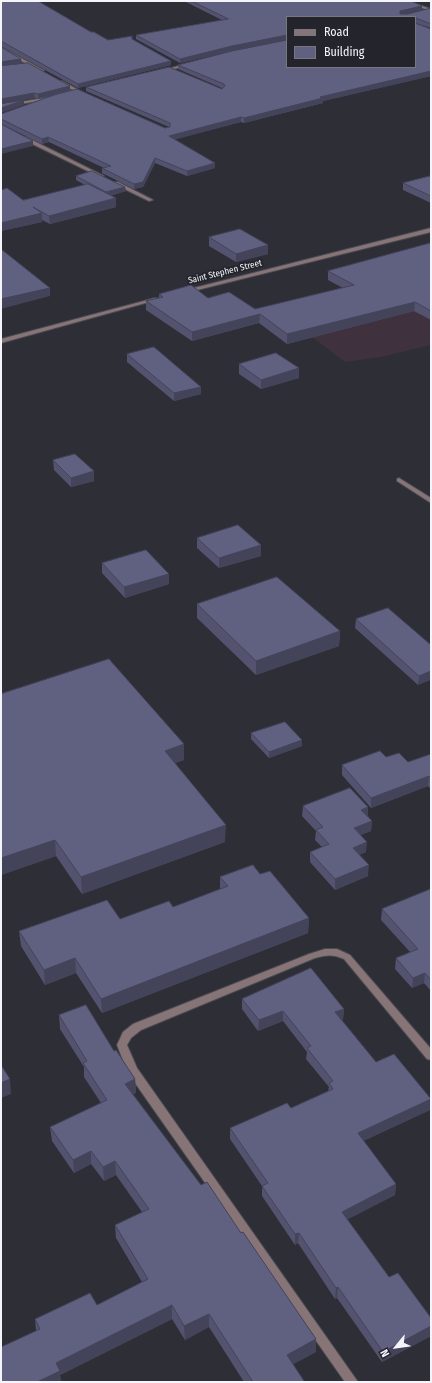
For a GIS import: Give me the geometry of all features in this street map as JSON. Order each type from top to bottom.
[{"type":"street","points":[[403,1],[431,10]]},
{"type":"street","points":[[424,12],[431,10]]},
{"type":"street","points":[[1,48],[44,72]]},
{"type":"street","points":[[173,63],[179,66]]},
{"type":"street","points":[[155,73],[193,63]]},
{"type":"street","points":[[23,66],[31,64]]},
{"type":"street","points":[[170,69],[180,74]]},
{"type":"street","points":[[58,80],[92,98]]},
{"type":"street","points":[[73,93],[87,90]]},
{"type":"street","points":[[1,106],[53,98],[24,108]]},
{"type":"street","points":[[18,135],[151,200]]},
{"type":"street","name":"Saint Stephen Street","points":[[181,292],[431,230]]},
{"type":"street","points":[[1,341],[166,296]]},
{"type":"street","points":[[399,480],[431,501]]},
{"type":"street","points":[[352,1382],[132,1070],[122,1045],[127,1035],[137,1026],[312,956],[326,952],[337,952],[346,957],[369,981],[431,1056]]},
{"type":"shaded area","points":[[431,272],[431,345],[381,357],[345,362],[283,315]]},
{"type":"building","points":[[1,1],[38,1],[91,32],[94,32],[108,40],[132,36],[132,39],[171,61],[78,84],[1,41]]},
{"type":"building","points":[[192,1],[411,1],[422,6],[400,11],[400,14],[408,14],[431,8],[431,24],[416,18],[416,16],[286,16],[286,35],[232,46],[180,59],[136,35],[228,19]]},
{"type":"building","points":[[416,23],[431,29],[431,71],[320,97],[323,98],[169,136],[215,163],[187,171],[155,158],[143,182],[134,184],[102,168],[111,166],[48,137],[42,139],[1,119],[1,114],[54,95],[77,89],[165,128],[170,127],[170,123],[86,87],[169,67],[222,89],[225,86],[224,84],[178,65],[232,51],[286,40],[286,68],[416,68]]},
{"type":"building","points":[[1,47],[21,59],[1,62]]},
{"type":"building","points":[[28,63],[70,86],[38,94],[34,93],[1,99],[1,66]]},
{"type":"building","points":[[24,100],[1,108],[1,104]]},
{"type":"building","points":[[1,124],[33,141],[1,149]]},
{"type":"building","points":[[92,171],[125,187],[106,192],[76,176]]},
{"type":"building","points":[[431,176],[431,196],[403,183]]},
{"type":"building","points":[[88,184],[116,198],[49,216],[33,207],[42,213],[1,223],[1,190],[7,188],[23,200]]},
{"type":"building","points":[[240,229],[268,245],[236,254],[209,237]]},
{"type":"building","points":[[431,243],[431,311],[415,302],[287,334],[260,314],[192,332],[146,301],[163,297],[159,294],[191,285],[208,298],[229,292],[255,309],[354,285],[328,271]]},
{"type":"building","points":[[1,249],[50,288],[1,299]]},
{"type":"building","points":[[154,347],[201,387],[174,393],[127,354]]},
{"type":"building","points":[[276,353],[299,368],[261,380],[239,364]]},
{"type":"building","points":[[75,454],[94,471],[71,478],[53,460]]},
{"type":"building","points":[[238,525],[261,545],[219,558],[197,538]]},
{"type":"building","points":[[146,550],[169,574],[124,587],[102,563]]},
{"type":"building","points":[[277,577],[340,631],[256,661],[197,604]]},
{"type":"building","points":[[388,608],[431,645],[431,671],[419,676],[356,619]]},
{"type":"building","points":[[109,659],[184,744],[165,751],[226,825],[81,877],[55,840],[1,858],[1,694]]},
{"type":"building","points":[[285,722],[302,740],[269,752],[251,733]]},
{"type":"building","points":[[380,751],[386,757],[399,753],[408,762],[431,754],[431,778],[429,776],[371,798],[342,765]]},
{"type":"building","points":[[350,788],[368,807],[361,810],[372,821],[354,828],[367,842],[353,848],[369,865],[335,879],[310,852],[329,844],[316,830],[323,827],[303,806]]},
{"type":"building","points":[[253,865],[260,874],[270,871],[309,918],[101,999],[75,958],[44,970],[19,931],[107,900],[120,919],[169,901],[173,907],[228,886],[220,877]]},
{"type":"building","points":[[431,889],[431,980],[425,973],[413,978],[396,958],[418,949],[382,909]]},
{"type":"building","points":[[311,968],[344,1009],[335,1012],[376,1062],[394,1054],[431,1099],[358,1133],[396,1184],[342,1212],[389,1277],[398,1273],[431,1318],[431,1326],[383,1352],[338,1287],[336,1288],[299,1233],[295,1234],[262,1186],[268,1183],[230,1128],[287,1103],[291,1108],[333,1089],[329,1083],[333,1081],[307,1048],[311,1046],[283,1011],[259,1020],[242,999]]},
{"type":"building","points":[[86,1005],[114,1051],[116,1050],[135,1079],[125,1084],[201,1185],[207,1182],[316,1339],[287,1355],[304,1381],[253,1382],[209,1314],[184,1326],[172,1305],[56,1363],[60,1371],[37,1382],[1,1382],[1,1347],[40,1329],[35,1319],[90,1293],[97,1305],[148,1279],[115,1225],[149,1209],[115,1161],[103,1167],[91,1151],[73,1160],[50,1127],[107,1100],[83,1063],[87,1061],[59,1015]]},
{"type":"building","points":[[1,1065],[10,1079],[1,1083]]}]
